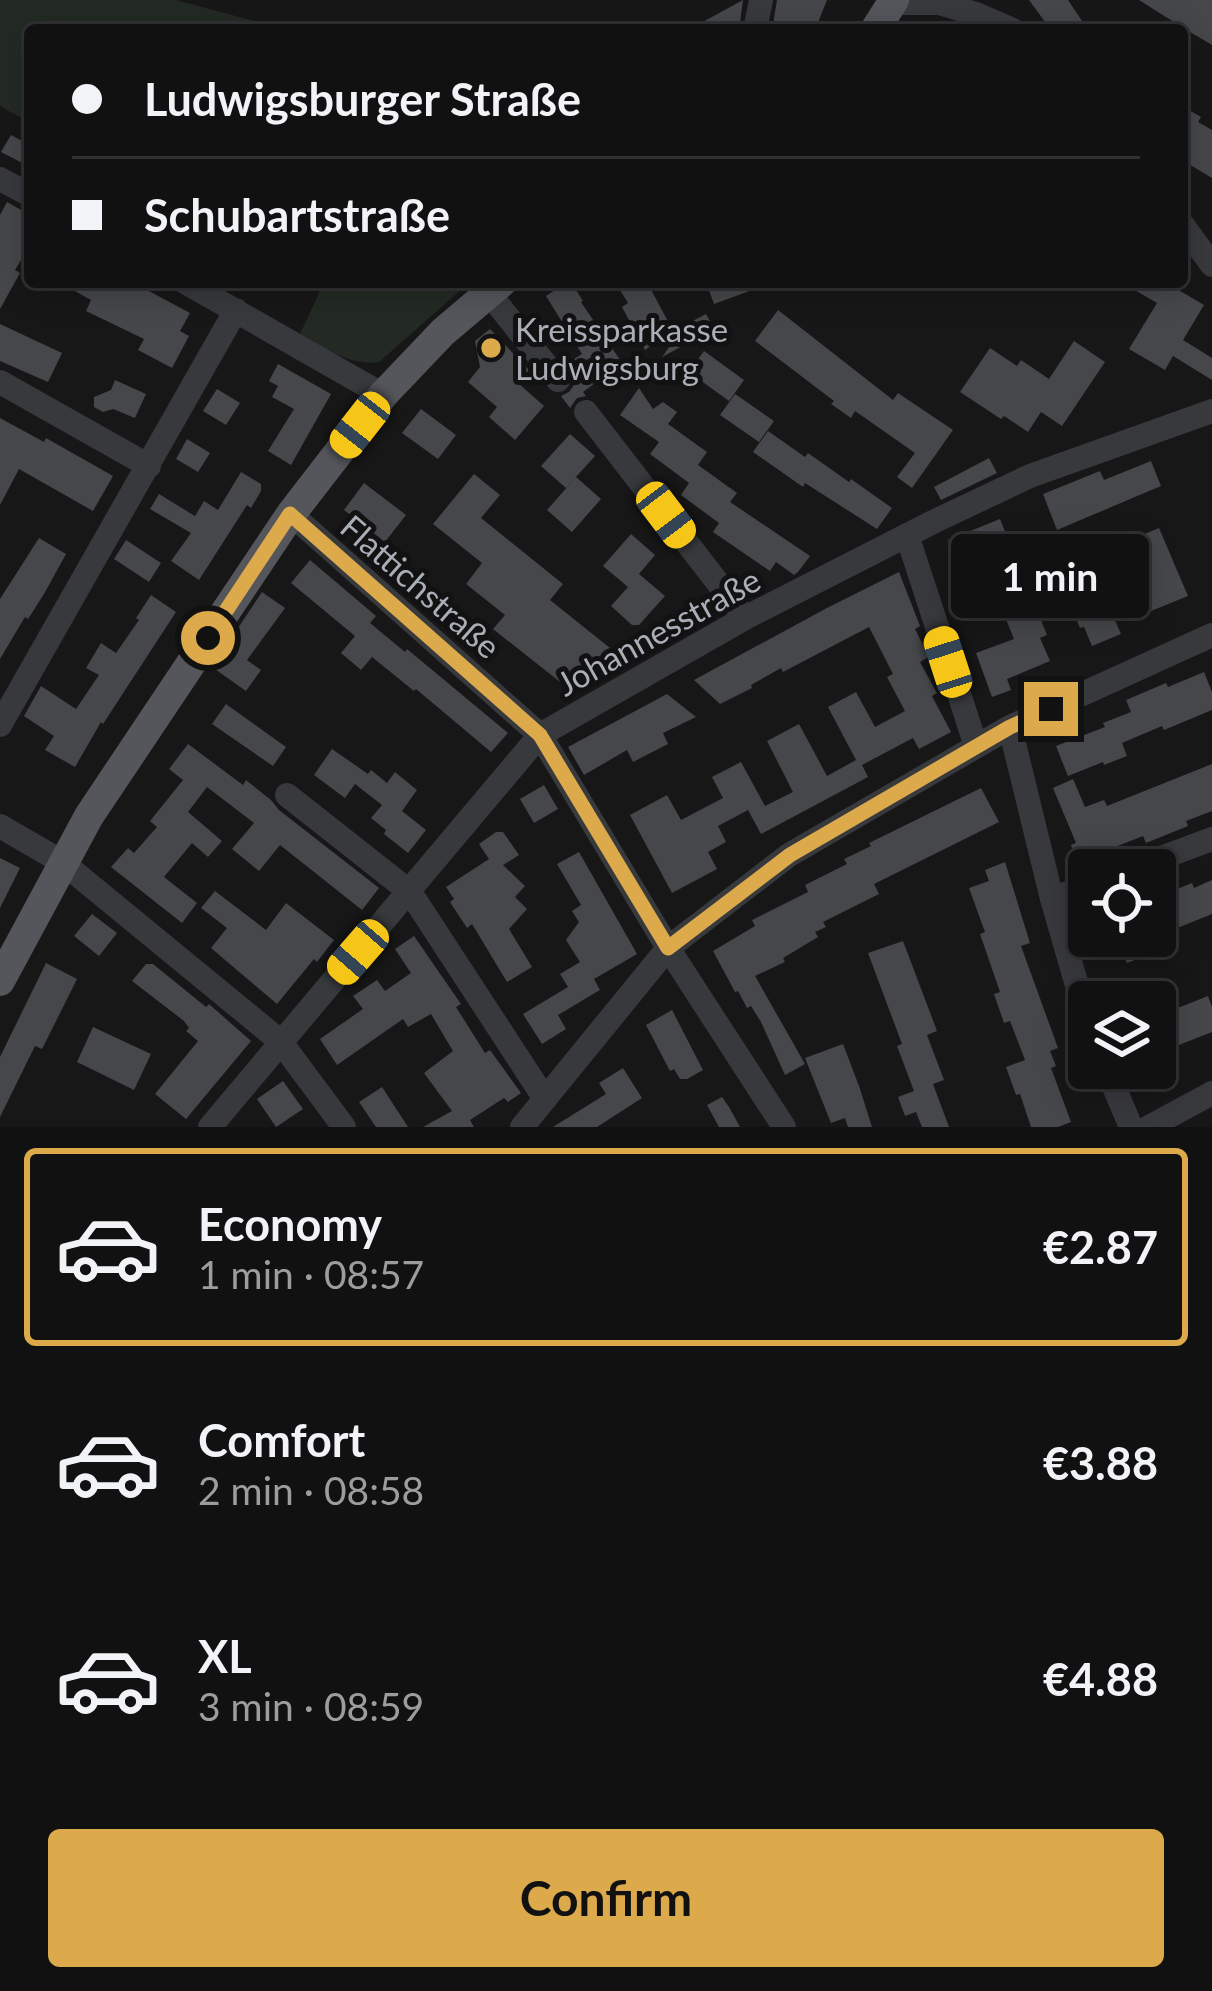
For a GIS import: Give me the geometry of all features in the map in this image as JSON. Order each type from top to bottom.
[{"type":"main road","points":[[0,981],[89,816],[290,514],[383,395],[443,332],[494,288]]},
{"type":"street","points":[[979,0],[1008,24]]},
{"type":"street","points":[[894,2],[937,1],[1000,24]]},
{"type":"street","points":[[1188,232],[1212,265]]},
{"type":"street","points":[[196,288],[383,395]]},
{"type":"street","points":[[496,288],[558,380]]},
{"type":"street","points":[[0,725],[236,310]]},
{"type":"street","points":[[0,382],[148,466]]},
{"type":"street","name":"Johannesstraße","points":[[210,1127],[540,735],[745,618],[907,535],[1030,476],[1212,411]]},
{"type":"street","points":[[586,412],[745,618]]},
{"type":"street","name":"Flattichstraße","points":[[290,514],[540,735],[668,948],[784,1127]]},
{"type":"street","points":[[907,535],[976,746]]},
{"type":"street","points":[[522,1127],[668,948],[790,855],[1010,727],[1212,635]]},
{"type":"street","points":[[1010,727],[1076,981]]},
{"type":"street","points":[[286,795],[410,892],[545,1100]]},
{"type":"street","points":[[0,826],[62,862],[280,1041],[344,1127]]},
{"type":"street","points":[[1176,852],[1212,838]]},
{"type":"street","points":[[1052,899],[1068,893]]},
{"type":"street","points":[[1115,1089],[1131,1127]]},
{"type":"street","points":[[1149,1127],[1212,1093]]},
{"type":"shaded area","points":[[0,0],[176,0],[265,24],[24,24],[24,120],[0,106]]},
{"type":"shaded area","points":[[316,288],[463,288],[379,362],[368,363],[338,355],[300,334],[320,291]]},
{"type":"building","points":[[743,0],[740,24],[699,24]]},
{"type":"building","points":[[777,0],[827,0],[817,24],[773,24]]},
{"type":"building","points":[[1029,0],[1068,0],[1084,24],[1047,24]]},
{"type":"building","points":[[1139,0],[1212,0],[1212,45],[1188,31],[1188,24],[1177,24]]},
{"type":"building","points":[[1188,109],[1212,130],[1212,178],[1188,164]]},
{"type":"building","points":[[11,135],[24,142],[24,164],[1,152]]},
{"type":"building","points":[[7,202],[24,212],[24,255],[15,270],[20,273],[0,309],[0,215]]},
{"type":"building","points":[[70,288],[143,288],[190,313],[180,331],[189,336],[172,368],[138,350],[144,339],[86,311],[91,300]]},
{"type":"building","points":[[558,288],[575,288],[622,363],[570,408],[561,396],[574,385],[566,364],[582,354],[546,296]]},
{"type":"building","points":[[619,288],[650,288],[673,331],[645,350],[622,307],[628,303]]},
{"type":"building","points":[[708,288],[758,288],[714,304]]},
{"type":"building","points":[[1131,288],[1175,288],[1204,305],[1183,340],[1212,358],[1212,380],[1173,356],[1165,370],[1129,349],[1157,303]]},
{"type":"building","points":[[778,310],[893,400],[898,393],[953,430],[912,488],[897,477],[915,453],[855,411],[851,418],[831,404],[834,401],[755,341]]},
{"type":"building","points":[[706,314],[714,329],[662,357],[685,325]]},
{"type":"building","points":[[0,324],[62,353],[48,382],[0,361]]},
{"type":"building","points":[[490,329],[529,370],[518,383],[544,406],[515,440],[489,417],[497,407],[468,382],[480,367],[475,341]]},
{"type":"building","points":[[1074,341],[1105,362],[1062,426],[1041,412],[1028,432],[960,392],[990,348],[1017,366],[1021,360],[1049,379]]},
{"type":"building","points":[[704,351],[744,380],[729,401],[689,372]]},
{"type":"building","points":[[278,364],[331,394],[291,465],[268,451],[294,409],[272,397],[278,386],[269,381]]},
{"type":"building","points":[[115,380],[146,394],[135,418],[94,407],[94,397],[111,390]]},
{"type":"building","points":[[639,388],[653,409],[663,402],[677,412],[668,424],[707,452],[698,465],[737,493],[730,502],[810,556],[798,572],[794,575],[776,562],[770,571],[713,532],[719,523],[681,495],[689,483],[650,454],[659,442],[620,415]]},
{"type":"building","points":[[217,389],[240,403],[226,425],[203,411]]},
{"type":"building","points":[[735,394],[774,421],[759,442],[720,415]]},
{"type":"building","points":[[421,409],[456,435],[438,459],[402,433]]},
{"type":"building","points":[[0,418],[113,476],[93,511],[19,469],[0,505]]},
{"type":"building","points":[[768,431],[892,508],[877,529],[753,452]]},
{"type":"building","points":[[570,434],[595,456],[566,488],[541,466]]},
{"type":"building","points":[[187,439],[210,453],[198,472],[176,459]]},
{"type":"building","points":[[989,458],[997,473],[941,500],[934,487]]},
{"type":"building","points":[[1151,461],[1161,486],[1057,530],[1043,494],[1100,471],[1104,480]]},
{"type":"building","points":[[241,472],[261,484],[261,491],[199,580],[171,561],[191,533],[150,509],[159,494],[195,516],[204,501],[218,510]]},
{"type":"building","points":[[474,474],[500,495],[481,518],[563,584],[550,600],[610,648],[574,693],[493,629],[505,615],[466,584],[482,563],[433,524]]},
{"type":"building","points":[[576,477],[601,499],[572,532],[547,510]]},
{"type":"building","points":[[364,483],[406,515],[385,542],[344,510]]},
{"type":"building","points":[[1000,519],[1047,635],[1040,638],[1050,661],[1007,679],[1011,690],[992,697],[976,653],[1014,639],[988,575],[966,584],[948,540]]},
{"type":"building","points":[[1159,528],[1188,596],[1146,613],[1118,545]]},
{"type":"building","points":[[631,534],[655,555],[639,574],[665,596],[639,625],[632,625],[611,606],[628,587],[603,566]]},
{"type":"building","points":[[39,538],[66,554],[0,659],[0,599]]},
{"type":"building","points":[[126,540],[161,563],[149,582],[114,559]]},
{"type":"building","points":[[1088,558],[1121,634],[1092,646],[1056,572]]},
{"type":"building","points":[[310,560],[376,616],[370,623],[508,733],[491,752],[372,657],[361,670],[341,653],[355,636],[291,583]]},
{"type":"building","points":[[899,572],[920,626],[915,629],[929,657],[920,662],[951,732],[919,749],[913,738],[862,765],[868,777],[761,834],[748,810],[718,826],[726,842],[708,852],[717,869],[672,893],[630,815],[667,795],[681,820],[723,798],[712,777],[741,762],[765,806],[793,792],[767,741],[799,724],[827,776],[856,760],[828,707],[856,692],[875,727],[905,711],[869,627],[783,672],[781,668],[720,704],[694,680]]},
{"type":"building","points":[[262,592],[285,608],[247,660],[261,670],[246,691],[212,667]]},
{"type":"building","points":[[151,595],[176,612],[75,767],[45,750],[54,736],[24,716],[41,686],[76,709],[99,675],[86,668],[101,643],[116,653]]},
{"type":"building","points":[[1204,672],[1212,692],[1212,710],[1122,743],[1127,756],[1068,776],[1056,746],[1131,712],[1126,700]]},
{"type":"building","points":[[667,694],[696,717],[663,733],[668,744],[633,762],[627,750],[584,775],[568,747]]},
{"type":"building","points":[[226,704],[286,747],[273,766],[212,724]]},
{"type":"building","points":[[188,744],[243,785],[246,780],[379,888],[362,910],[280,845],[259,871],[232,849],[254,823],[207,787],[188,812],[222,841],[208,857],[192,843],[164,877],[197,903],[182,923],[111,867],[128,848],[134,853],[157,827],[150,821],[183,780],[169,769]]},
{"type":"building","points":[[332,749],[368,774],[371,770],[387,783],[395,772],[417,790],[402,811],[426,830],[408,853],[371,818],[382,805],[355,784],[345,798],[314,775]]},
{"type":"building","points":[[1212,764],[1212,811],[1146,843],[1143,836],[1110,849],[1072,849],[1076,843],[1053,788],[1073,779],[1085,807],[1104,800],[1107,806]]},
{"type":"building","points":[[544,785],[558,809],[534,823],[520,799]]},
{"type":"building","points":[[981,788],[999,822],[874,884],[879,894],[823,922],[826,927],[815,932],[818,937],[783,958],[785,962],[755,976],[805,1064],[785,1075],[761,1022],[735,992],[713,951],[755,926],[752,920],[808,892],[805,885],[847,864],[844,859],[871,846],[869,843]]},
{"type":"building","points":[[503,832],[519,855],[503,865],[525,886],[515,897],[527,909],[509,929],[532,967],[507,982],[472,924],[467,928],[450,902],[454,899],[446,887],[489,859],[479,844]]},
{"type":"building","points":[[579,852],[637,954],[594,979],[600,990],[558,1015],[566,1029],[542,1044],[523,1014],[568,987],[560,974],[580,962],[566,940],[579,922],[572,911],[581,905],[557,864]]},
{"type":"building","points":[[0,858],[20,868],[0,908]]},
{"type":"building","points":[[1005,862],[1030,943],[1021,946],[1058,1048],[1050,1051],[1056,1066],[1051,1068],[1071,1122],[1058,1127],[1031,1127],[1020,1094],[1016,1095],[1006,1067],[1025,1060],[994,994],[1000,992],[969,888],[989,881],[985,870]]},
{"type":"building","points":[[1212,880],[1212,914],[1176,929],[1176,889],[1192,883],[1194,888]]},
{"type":"building","points":[[215,891],[266,930],[286,903],[334,940],[277,1004],[211,948],[227,928],[201,908]]},
{"type":"building","points":[[92,914],[117,933],[99,956],[74,936]]},
{"type":"building","points":[[414,936],[461,1004],[456,1007],[485,1053],[490,1050],[521,1093],[470,1120],[474,1127],[423,1127],[452,1111],[424,1073],[453,1051],[431,1014],[408,1027],[403,1019],[337,1065],[320,1039],[363,1009],[353,996],[377,980],[385,991],[411,973],[395,949]]},
{"type":"building","points":[[903,941],[937,1031],[927,1035],[944,1080],[933,1084],[949,1127],[922,1127],[916,1112],[905,1116],[898,1097],[914,1091],[868,953]]},
{"type":"building","points":[[46,963],[77,979],[42,1049],[35,1046],[0,1117],[0,1057]]},
{"type":"building","points":[[146,964],[153,964],[206,1007],[209,1004],[251,1041],[186,1119],[155,1094],[198,1041],[186,1031],[184,1021],[132,981]]},
{"type":"building","points":[[1208,996],[1212,1032],[1179,1045],[1176,1009]]},
{"type":"building","points":[[672,1010],[703,1070],[687,1079],[670,1071],[646,1025]]},
{"type":"building","points":[[93,1027],[151,1054],[134,1090],[77,1062]]},
{"type":"building","points":[[843,1044],[872,1127],[848,1127],[845,1118],[831,1123],[805,1058]]},
{"type":"building","points":[[623,1068],[642,1098],[597,1127],[553,1127],[606,1094],[599,1083]]},
{"type":"building","points":[[283,1081],[303,1109],[276,1127],[257,1099]]},
{"type":"building","points":[[382,1087],[408,1127],[376,1127],[359,1102]]},
{"type":"building","points":[[722,1097],[740,1127],[719,1127],[707,1105]]},
{"type":"place","name":"Kreissparkasse Ludwigsburg","points":[[491,348]]},
{"type":"route","points":[[208,638],[290,514],[540,735],[668,948],[790,855],[1010,727],[1051,709]]}]
